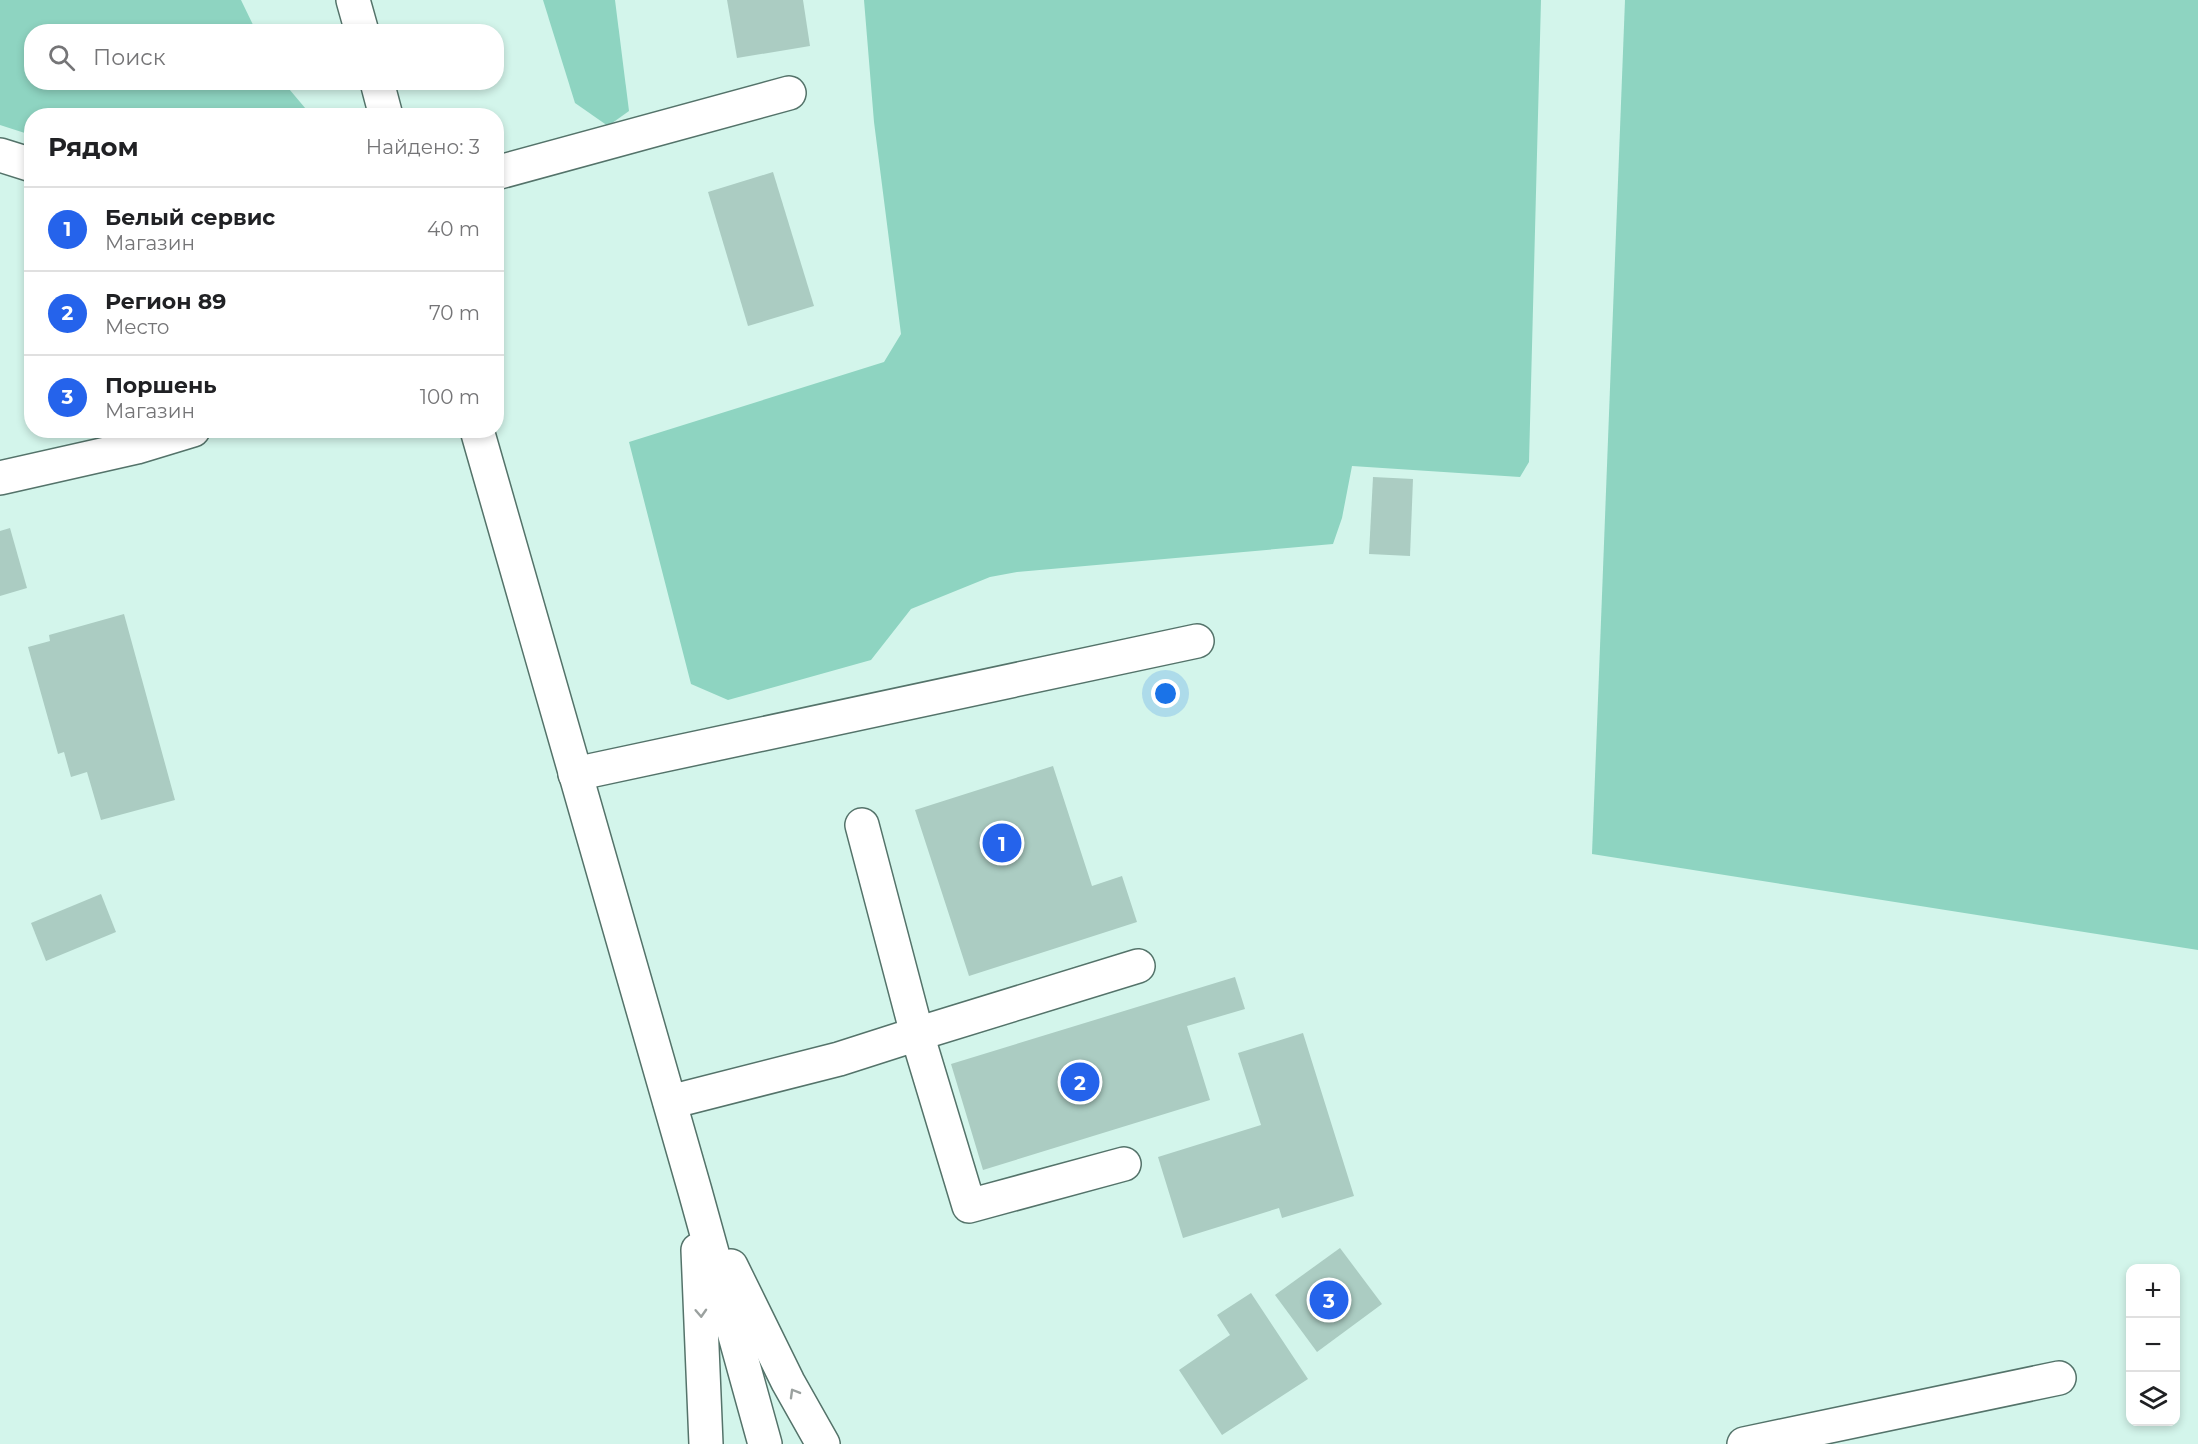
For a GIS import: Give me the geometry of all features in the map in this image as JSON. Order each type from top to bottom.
[{"type":"main road","points":[[353,0],[360,24]]},
{"type":"main road","points":[[379,90],[384,108]]},
{"type":"main road","points":[[504,171],[789,93]]},
{"type":"main road","points":[[0,155],[24,162]]},
{"type":"main road","points":[[0,478],[137,447],[167,438]]},
{"type":"main road","points":[[479,438],[670,1102],[765,1444]]},
{"type":"main road","points":[[575,774],[1197,642]]},
{"type":"main road","points":[[861,825],[917,1034],[969,1206],[1124,1164]]},
{"type":"main road","points":[[670,1102],[828,1062],[1138,966]]},
{"type":"main road","points":[[695,1191],[706,1444]]},
{"type":"main road","points":[[695,1191],[788,1382],[823,1444]]},
{"type":"main road","points":[[1744,1444],[2059,1378]]},
{"type":"green space","points":[[0,0],[241,0],[253,24],[24,24],[24,90],[290,90],[305,108],[24,108],[24,133],[0,125]]},
{"type":"green space","points":[[543,0],[615,0],[629,111],[608,126],[575,103]]},
{"type":"green space","points":[[864,0],[1541,0],[1529,462],[1520,477],[1352,466],[1342,518],[1333,544],[1017,572],[990,577],[911,609],[871,660],[728,700],[691,684],[629,442],[884,362],[901,334],[874,122]]},
{"type":"green space","points":[[1625,0],[2198,0],[2198,950],[1592,854]]},
{"type":"building","points":[[727,0],[803,0],[810,46],[737,58]]},
{"type":"building","points":[[773,172],[814,306],[748,326],[708,192]]},
{"type":"building","points":[[1373,477],[1413,479],[1410,556],[1369,554]]},
{"type":"building","points":[[10,528],[27,588],[0,596],[0,531]]},
{"type":"building","points":[[124,614],[175,800],[101,820],[87,772],[71,777],[64,752],[58,754],[28,647],[50,641],[49,635]]},
{"type":"building","points":[[1053,766],[1092,886],[1122,876],[1137,922],[969,976],[915,810]]},
{"type":"building","points":[[101,894],[116,932],[46,961],[31,923]]},
{"type":"building","points":[[1235,977],[1245,1009],[1187,1026],[1210,1100],[983,1170],[951,1064]]},
{"type":"building","points":[[1303,1033],[1354,1196],[1282,1218],[1279,1208],[1183,1238],[1158,1157],[1261,1125],[1238,1053]]},
{"type":"building","points":[[1340,1248],[1382,1304],[1317,1352],[1275,1295]]},
{"type":"building","points":[[1251,1293],[1308,1379],[1222,1435],[1179,1370],[1230,1335],[1217,1315]]},
{"type":"place","name":"Белый сервис","points":[[1002,843]]},
{"type":"place","name":"Регион 89","points":[[1080,1082]]},
{"type":"place","name":"Поршень","points":[[1329,1300]]}]
